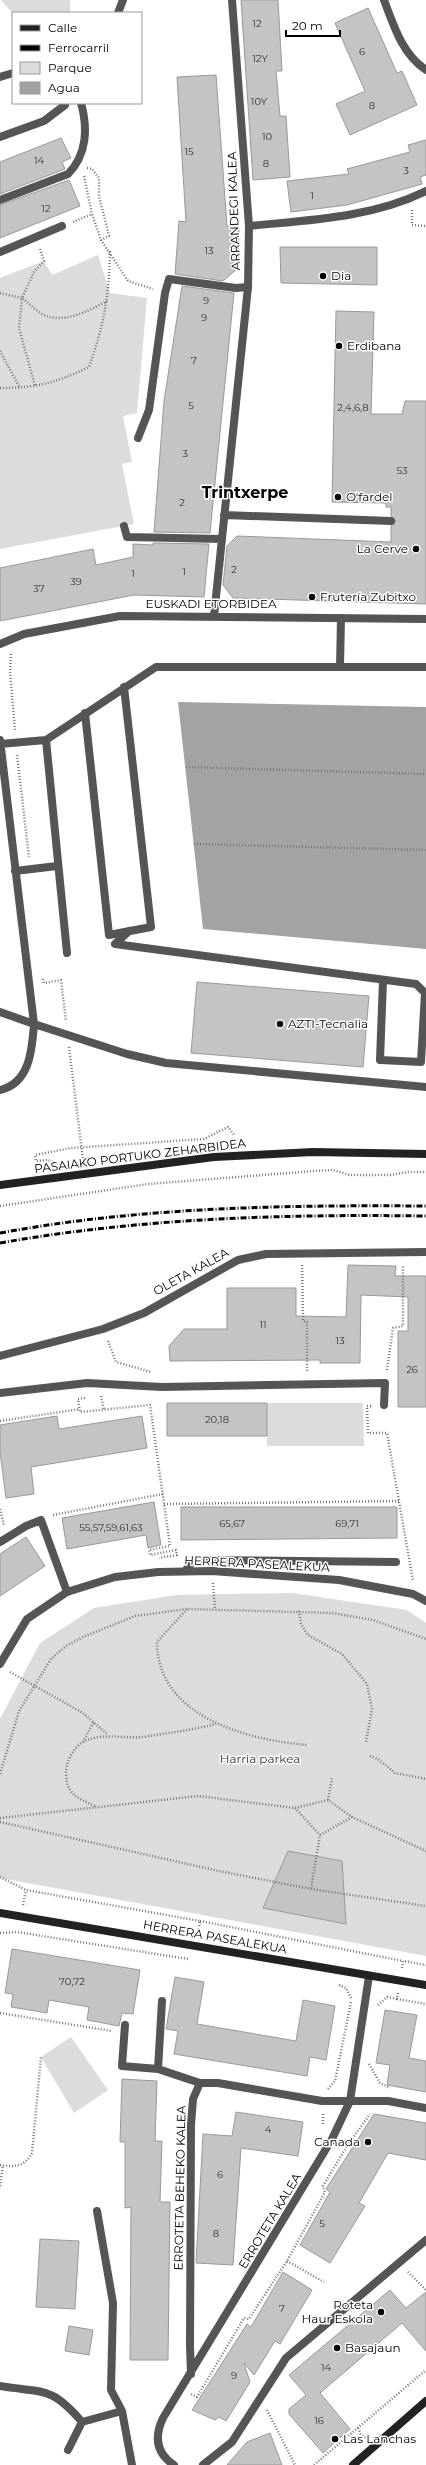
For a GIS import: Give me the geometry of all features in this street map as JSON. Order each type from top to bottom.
[{"type":"street","points":[[118,12],[123,0]]},
{"type":"street","name":"ARRANDEGI KALEA","points":[[214,616],[248,286],[249,226],[232,0]]},
{"type":"street","points":[[384,0],[398,35],[413,62],[426,70]]},
{"type":"street","points":[[0,77],[12,73]]},
{"type":"street","points":[[0,137],[44,121],[64,104]]},
{"type":"street","points":[[0,200],[68,174],[76,166],[84,148],[80,104]]},
{"type":"street","points":[[249,226],[352,216],[413,197],[426,191]]},
{"type":"street","points":[[0,252],[62,226]]},
{"type":"street","points":[[138,438],[149,410],[164,293],[169,279],[236,288],[248,286]]},
{"type":"street","points":[[224,515],[391,521]]},
{"type":"street","points":[[124,526],[127,537],[222,539]]},
{"type":"street","name":"EUSKADI ETORBIDEA","points":[[0,644],[24,634],[120,616],[214,616],[426,620]]},
{"type":"street","points":[[340,667],[341,618]]},
{"type":"street","points":[[0,744],[46,740],[124,686],[156,667],[426,667]]},
{"type":"street","points":[[85,713],[109,934],[151,927],[124,686]]},
{"type":"street","points":[[0,740],[34,1024],[31,1055],[23,1076],[8,1088],[0,1090]]},
{"type":"street","points":[[46,740],[57,866],[68,953]]},
{"type":"street","points":[[15,871],[30,868],[57,866]]},
{"type":"street","points":[[129,931],[115,944],[383,981],[416,984],[425,992],[420,1062],[380,1060],[383,981]]},
{"type":"street","points":[[0,1012],[126,1054],[166,1063],[426,1087]]},
{"type":"street","name":"PASAIAKO PORTUKO ZEHARBIDEA","points":[[0,1185],[214,1157],[313,1152],[426,1154]]},
{"type":"street","name":"OLETA KALEA","points":[[0,1356],[103,1329],[144,1313],[238,1260],[266,1254],[426,1252]]},
{"type":"street","points":[[0,1393],[87,1383],[162,1386],[385,1383],[384,1405]]},
{"type":"street","points":[[0,1542],[26,1526],[41,1520],[68,1592]]},
{"type":"street","points":[[185,1571],[194,1560],[396,1562]]},
{"type":"street","name":"HERRERA PASEALEKUA","points":[[3,1666],[27,1619],[68,1592],[116,1577],[158,1572],[212,1571],[339,1580],[413,1594],[426,1601]]},
{"type":"street","name":"HERRERA PASEALEKUA","points":[[0,1913],[426,1985]]},
{"type":"street","name":"ERROTETA KALEA","points":[[170,2463],[157,2447],[157,2431],[332,2139],[350,2101],[369,1976]]},
{"type":"street","points":[[158,2069],[162,2001]]},
{"type":"street","points":[[125,2029],[122,2066],[158,2069],[200,2083],[218,2083],[322,2101],[388,2101],[426,2108]]},
{"type":"street","name":"ERROTETA BEHEKO KALEA","points":[[191,2374],[192,2125],[193,2099],[200,2083]]},
{"type":"street","points":[[97,2211],[113,2303],[111,2390],[122,2411],[132,2465]]},
{"type":"street","points":[[203,2465],[232,2442],[286,2358],[426,2240]]},
{"type":"street","points":[[0,2386],[49,2392],[65,2403],[82,2422]]},
{"type":"street","points":[[353,2465],[426,2401]]},
{"type":"street","points":[[68,2450],[82,2422],[122,2411]]},
{"type":"path","points":[[76,166],[92,169],[98,178],[99,196],[109,236],[101,240]]},
{"type":"path","points":[[84,176],[92,214],[101,240],[110,251],[128,281],[148,287]]},
{"type":"path","points":[[413,197],[412,225],[426,226]]},
{"type":"path","points":[[62,226],[92,214]]},
{"type":"path","points":[[35,238],[44,261],[34,272],[22,298],[19,328],[35,386]]},
{"type":"path","points":[[0,388],[20,388],[58,382],[88,367],[102,330],[107,301],[110,251]]},
{"type":"path","points":[[0,293],[22,298],[42,314],[56,319],[84,312],[107,301]]},
{"type":"path","points":[[0,351],[20,388]]},
{"type":"path","points":[[15,652],[10,655],[10,671],[16,742],[30,868]]},
{"type":"path","points":[[186,767],[426,774]]},
{"type":"path","points":[[194,844],[426,850]]},
{"type":"path","points":[[43,975],[44,983],[61,980],[66,1027]]},
{"type":"path","points":[[68,1043],[83,1160]]},
{"type":"path","points":[[59,1164],[48,1160],[36,1161],[35,1155],[71,1148],[204,1139],[228,1127],[235,1136]]},
{"type":"path","points":[[0,1206],[148,1184],[333,1170],[350,1175],[391,1175],[407,1172],[426,1172]]},
{"type":"path","points":[[385,1383],[393,1328],[403,1326],[403,1252]]},
{"type":"path","points":[[302,1253],[303,1321],[307,1322],[308,1383]]},
{"type":"path","points":[[103,1329],[116,1362],[161,1375],[162,1386]]},
{"type":"path","points":[[89,1397],[78,1399],[80,1412],[150,1405],[170,1546],[149,1550],[150,1554],[176,1550],[177,1554],[156,1558],[158,1572]]},
{"type":"path","points":[[384,1405],[367,1406],[368,1433],[387,1433],[414,1580]]},
{"type":"path","points":[[0,1421],[80,1409]]},
{"type":"path","points":[[41,1520],[57,1514],[163,1494]]},
{"type":"path","points":[[164,1504],[399,1501]]},
{"type":"path","points":[[212,1571],[215,1609]]},
{"type":"path","points":[[187,1609],[157,1642],[157,1655],[161,1668],[180,1698],[200,1714],[217,1724],[245,1735],[275,1742],[307,1746]]},
{"type":"path","points":[[0,1774],[19,1711],[51,1659],[66,1646],[83,1637],[135,1616],[187,1609],[332,1612],[373,1620],[426,1639]]},
{"type":"path","points":[[299,1611],[301,1624],[308,1635],[342,1654],[367,1684],[372,1709],[366,1742]]},
{"type":"path","points":[[3,1666],[34,1687],[94,1721],[108,1736]]},
{"type":"path","points":[[94,1721],[83,1742],[70,1756],[66,1769],[66,1785],[75,1796],[96,1807]]},
{"type":"path","points":[[83,1742],[108,1736],[143,1737],[217,1724]]},
{"type":"path","points":[[370,1756],[378,1758],[395,1773],[426,1779]]},
{"type":"path","points":[[328,1800],[332,1778]]},
{"type":"path","points":[[0,1818],[198,1796],[295,1808],[328,1800],[352,1816],[426,1851]]},
{"type":"path","points":[[295,1808],[320,1835]]},
{"type":"path","points":[[311,1888],[320,1835],[352,1816]]},
{"type":"path","points":[[0,1822],[219,1871],[311,1888],[426,1906]]},
{"type":"path","points":[[0,1877],[26,1890],[200,1921],[403,1961]]},
{"type":"path","points":[[0,1933],[17,1932],[183,1960],[192,1959],[196,1946],[200,1921]]},
{"type":"path","points":[[334,1982],[346,1988],[352,2000],[335,2081],[322,2101],[324,2123],[320,2134],[347,2146]]},
{"type":"path","points":[[377,2012],[378,2005],[387,1997],[397,1998]]},
{"type":"path","points":[[352,2000],[378,2005]]},
{"type":"path","points":[[0,2013],[125,2029]]},
{"type":"path","points":[[0,2186],[1,2165],[14,2167],[22,2165],[32,2153],[41,2057]]},
{"type":"path","points":[[370,2057],[369,2065],[380,2083],[391,2088],[388,2101]]},
{"type":"path","points":[[182,2388],[197,2397],[244,2318],[249,2319],[287,2260],[325,2192],[323,2186],[347,2146],[372,2111]]},
{"type":"path","points":[[287,2260],[324,2282]]},
{"type":"path","points":[[400,2263],[426,2290]]},
{"type":"path","points":[[314,2465],[426,2370]]},
{"type":"path","points":[[260,2398],[296,2465]]},
{"type":"green space","points":[[1,0],[70,0],[70,12],[12,13]]},
{"type":"green space","points":[[98,255],[110,293],[147,298],[137,413],[123,416],[132,462],[122,464],[134,524],[0,549],[0,278],[44,261],[52,275]]},
{"type":"green space","points":[[267,1403],[363,1403],[364,1446],[267,1446]]},
{"type":"green space","name":"Harria parkea","points":[[292,1593],[407,1610],[426,1623],[426,1956],[0,1878],[0,1719],[40,1643],[94,1608],[176,1595]]},
{"type":"green space","points":[[71,2037],[108,2090],[74,2113],[41,2057]]},
{"type":"water","points":[[178,702],[426,707],[426,949],[203,929]]},
{"type":"building","points":[[241,0],[278,0],[282,71],[276,71],[280,116],[286,116],[290,177],[253,180]]},
{"type":"building","points":[[368,8],[397,73],[402,71],[417,105],[350,135],[336,104],[365,91],[335,23]]},
{"type":"building","points":[[216,75],[227,226],[239,227],[238,268],[223,281],[175,274],[179,221],[186,222],[177,77]]},
{"type":"building","points":[[61,138],[71,158],[62,162],[65,169],[0,194],[0,162]]},
{"type":"building","points":[[426,140],[426,175],[420,177],[422,184],[347,205],[291,212],[287,181],[349,174],[347,169],[410,152],[408,145]]},
{"type":"building","points":[[69,180],[80,206],[0,238],[0,205]]},
{"type":"building","points":[[280,247],[377,247],[377,285],[281,283]]},
{"type":"building","points":[[182,286],[234,293],[210,533],[154,532],[164,401]]},
{"type":"building","points":[[336,311],[374,312],[371,414],[402,414],[405,401],[426,401],[426,604],[233,598],[223,585],[227,546],[237,536],[391,542],[391,526],[396,521],[391,516],[391,507],[386,507],[386,503],[332,502]]},
{"type":"building","points":[[153,543],[209,544],[204,597],[134,595],[0,621],[0,568],[93,549],[96,565],[133,557],[133,544],[153,545]]},
{"type":"building","name":"AZTI-Tecnalia","points":[[197,982],[369,996],[363,1067],[191,1053]]},
{"type":"building","points":[[348,1265],[396,1266],[395,1276],[426,1276],[426,1407],[398,1407],[398,1331],[408,1331],[408,1297],[361,1295],[360,1363],[320,1363],[320,1360],[170,1361],[169,1346],[184,1329],[227,1329],[227,1288],[296,1288],[296,1316],[346,1317]]},
{"type":"building","points":[[167,1403],[267,1403],[267,1436],[167,1436]]},
{"type":"building","points":[[57,1416],[59,1429],[142,1416],[147,1448],[31,1467],[34,1494],[6,1498],[0,1452],[0,1425]]},
{"type":"building","points":[[154,1502],[161,1545],[148,1548],[146,1535],[67,1549],[62,1518]]},
{"type":"building","points":[[181,1507],[397,1507],[397,1538],[181,1540]]},
{"type":"building","points":[[26,1537],[45,1566],[0,1596],[0,1554]]},
{"type":"building","points":[[288,1851],[342,1861],[346,1924],[263,1908]]},
{"type":"building","points":[[12,1949],[140,1970],[133,2014],[122,2013],[119,2026],[87,2020],[89,2007],[49,2000],[47,2013],[11,2007],[13,1994],[5,1993]]},
{"type":"building","points":[[175,1977],[204,1982],[197,2024],[296,2041],[303,2000],[335,2006],[326,2060],[310,2057],[307,2076],[174,2054],[178,2031],[166,2029]]},
{"type":"building","points":[[385,2010],[417,2015],[409,2058],[426,2061],[426,2092],[387,2085],[390,2065],[376,2063]]},
{"type":"building","points":[[122,2079],[157,2081],[155,2141],[162,2141],[160,2202],[170,2202],[168,2360],[130,2360],[131,2207],[125,2208],[125,2142],[120,2142]]},
{"type":"building","points":[[236,2112],[303,2122],[298,2156],[241,2148],[233,2265],[196,2263],[203,2134],[232,2136]]},
{"type":"building","points":[[374,2114],[426,2123],[426,2160],[388,2153],[359,2203],[365,2206],[330,2263],[300,2245],[330,2192],[326,2189]]},
{"type":"building","points":[[40,2239],[79,2241],[75,2309],[36,2307]]},
{"type":"building","points":[[283,2272],[312,2290],[280,2344],[275,2341],[254,2375],[244,2363],[250,2382],[226,2421],[219,2417],[215,2420],[192,2410],[247,2324],[251,2327]]},
{"type":"building","points":[[390,2290],[406,2308],[426,2292],[426,2351],[402,2323],[320,2393],[350,2429],[323,2453],[289,2414],[289,2409],[306,2395],[289,2375]]},
{"type":"building","points":[[69,2326],[93,2330],[89,2355],[65,2351]]},
{"type":"building","points":[[270,2433],[282,2465],[227,2465],[247,2442]]},
{"type":"railway","points":[[0,1233],[53,1224],[212,1209],[319,1206],[426,1206]]},
{"type":"railway","points":[[0,1243],[106,1228],[212,1219],[319,1216],[426,1216]]},
{"type":"place","name":"Dia","points":[[323,276]]},
{"type":"place","name":"Erdibana","points":[[339,346]]},
{"type":"place","name":"O'fardel","points":[[338,497]]},
{"type":"place","name":"La Cerve","points":[[416,549]]},
{"type":"place","name":"Frutería Zubitxo","points":[[312,597]]},
{"type":"place","name":"AZTI-Tecnalia","points":[[280,1024]]},
{"type":"place","name":"Canada","points":[[368,2142]]},
{"type":"place","name":"Roteta Haur Eskola","points":[[381,2312]]},
{"type":"place","name":"Basajaun","points":[[337,2348]]},
{"type":"place","name":"Las Lanchas","points":[[335,2439]]},
{"type":"district","name":"Trintxerpe","points":[[245,492]]}]
